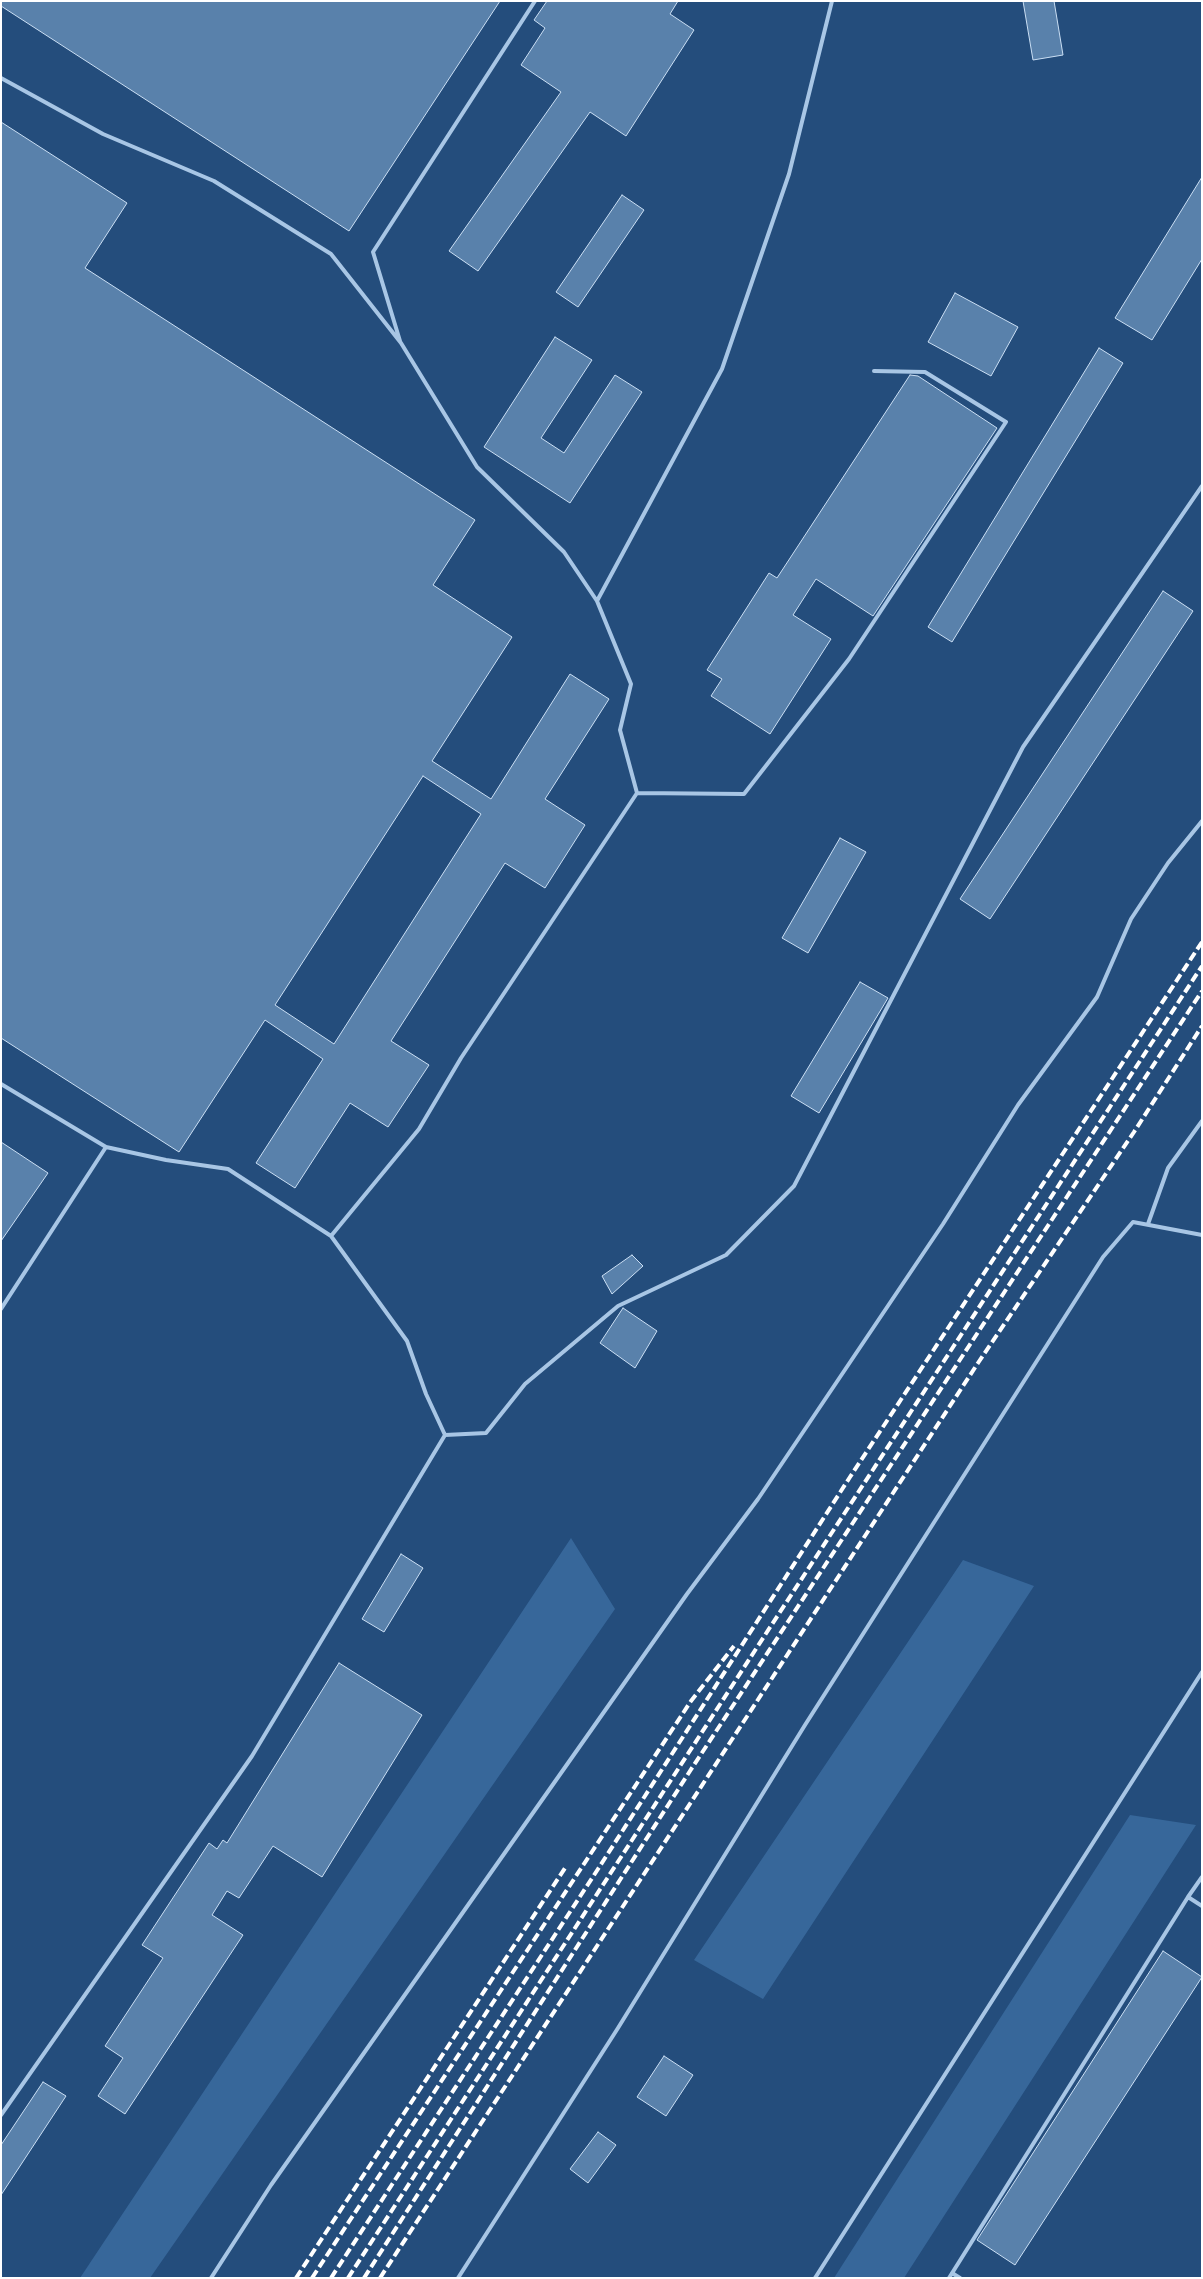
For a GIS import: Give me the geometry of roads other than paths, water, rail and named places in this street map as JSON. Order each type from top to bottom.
[{"type":"lane","points":[[400,343],[372,252],[535,1]]},
{"type":"lane","points":[[597,601],[722,369],[789,174],[832,1]]},
{"type":"lane","points":[[1,78],[103,134],[214,181],[331,254],[400,343],[477,467],[564,552],[597,601],[631,684],[620,730],[636,793],[461,1058],[419,1129],[331,1236]]},
{"type":"lane","points":[[636,793],[744,794],[849,659],[1006,422],[925,372],[874,371]]},
{"type":"lane","points":[[445,1435],[486,1433],[525,1384],[618,1306],[726,1256],[794,1186],[1023,748],[1202,486]]},
{"type":"lane","points":[[211,2278],[288,2161],[687,1594],[758,1500],[944,1224],[1018,1106],[1097,997],[1131,919],[1168,863],[1202,821]]},
{"type":"lane","points":[[1,1084],[106,1147],[166,1160],[228,1169],[331,1236],[408,1341],[426,1394],[445,1435]]},
{"type":"lane","points":[[1148,1224],[1168,1168],[1202,1121]]},
{"type":"lane","points":[[1,1309],[106,1147]]},
{"type":"lane","points":[[458,2278],[618,2028],[805,1725],[1103,1257],[1133,1222],[1202,1235]]},
{"type":"lane","points":[[1,2115],[252,1756],[445,1435]]},
{"type":"lane","points":[[815,2278],[1202,1672]]},
{"type":"lane","points":[[949,2278],[1202,1877]]},
{"type":"lane","points":[[1188,1897],[1202,1906]]},
{"type":"lane","points":[[952,2273],[960,2278]]},
{"type":"railway","points":[[331,2278],[598,1869],[850,1477],[1202,942]]},
{"type":"railway","points":[[348,2278],[1202,966]]},
{"type":"railway","points":[[364,2278],[690,1771],[1202,991]]},
{"type":"railway","points":[[380,2278],[978,1363],[1134,1132],[1202,1026]]},
{"type":"railway","points":[[312,2278],[691,1701],[734,1646]]},
{"type":"railway","points":[[296,2278],[567,1865]]}]
